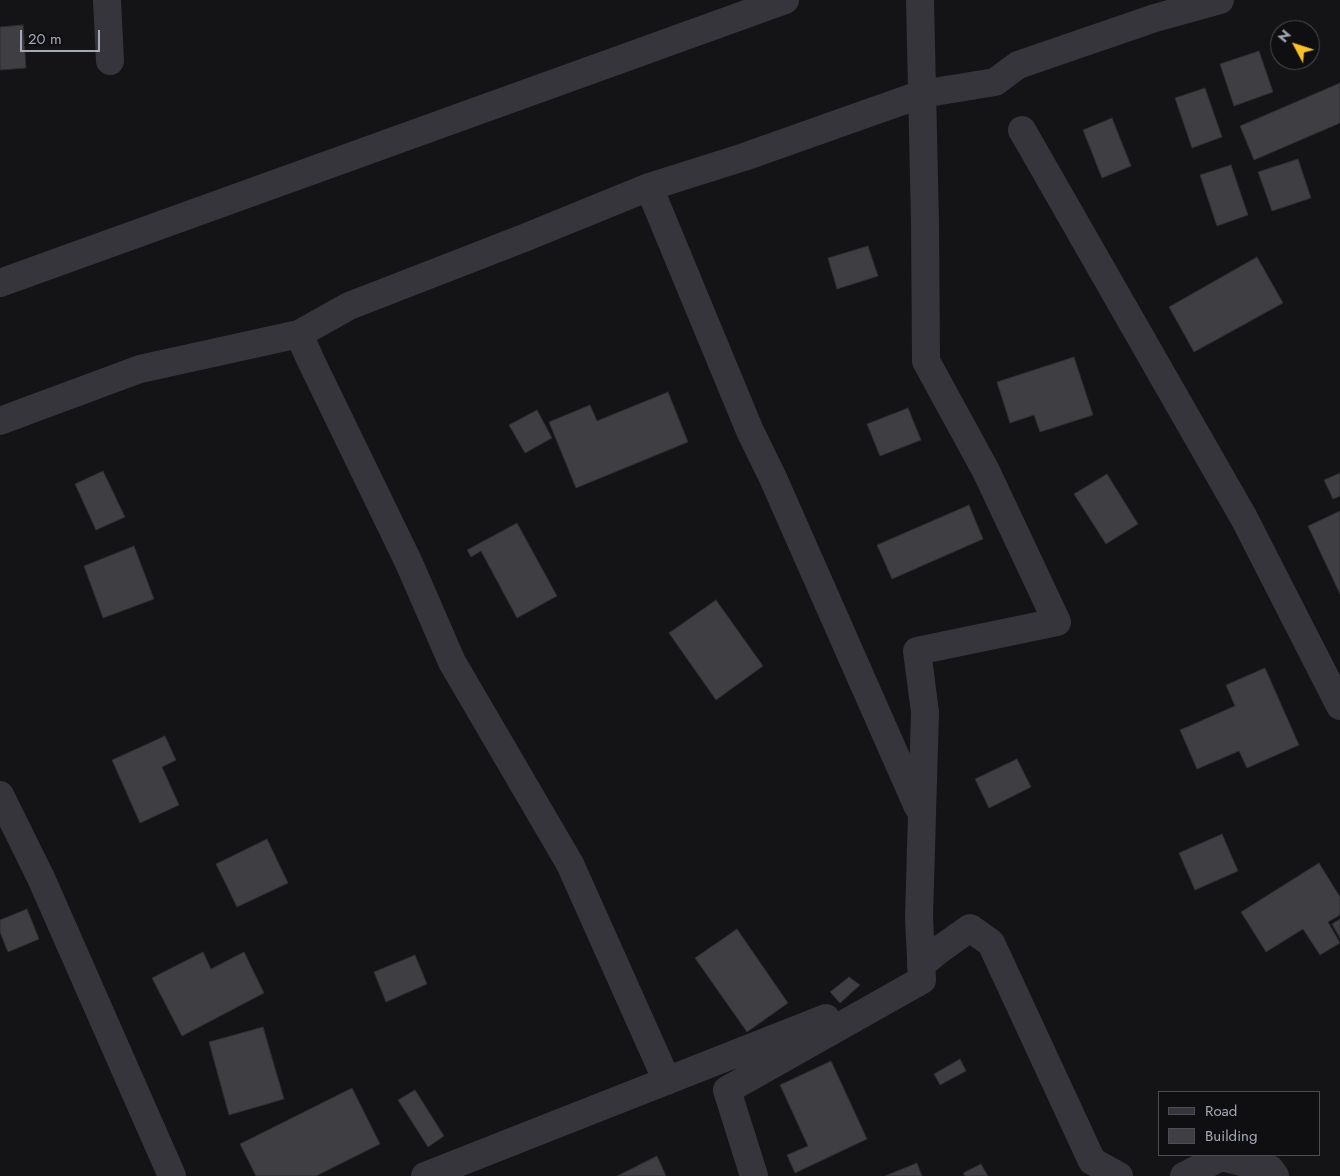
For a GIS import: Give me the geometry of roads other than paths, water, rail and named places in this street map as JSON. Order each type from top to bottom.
[{"type":"street","points":[[107,0],[110,61]]},
{"type":"street","points":[[0,283],[785,0]]},
{"type":"street","points":[[920,0],[926,361],[986,471],[1057,622],[917,651],[925,712],[919,917],[921,973]]},
{"type":"street","points":[[0,421],[140,370],[299,334],[349,306],[515,242],[648,187],[744,157],[922,94],[995,82],[1018,65],[1155,18],[1220,0]]},
{"type":"street","points":[[1022,130],[1244,518],[1340,706]]},
{"type":"street","points":[[648,187],[750,432],[781,496],[922,814]]},
{"type":"street","points":[[299,334],[409,563],[452,662],[570,864],[667,1081]]},
{"type":"street","points":[[0,795],[41,878],[172,1176]]},
{"type":"street","points":[[754,1176],[727,1090],[921,973],[939,950],[970,928],[991,943],[1092,1161],[1119,1176]]},
{"type":"street","points":[[425,1176],[667,1081],[921,973]]},
{"type":"street","points":[[1184,1176],[1221,1157],[1270,1169],[1275,1176]]}]
